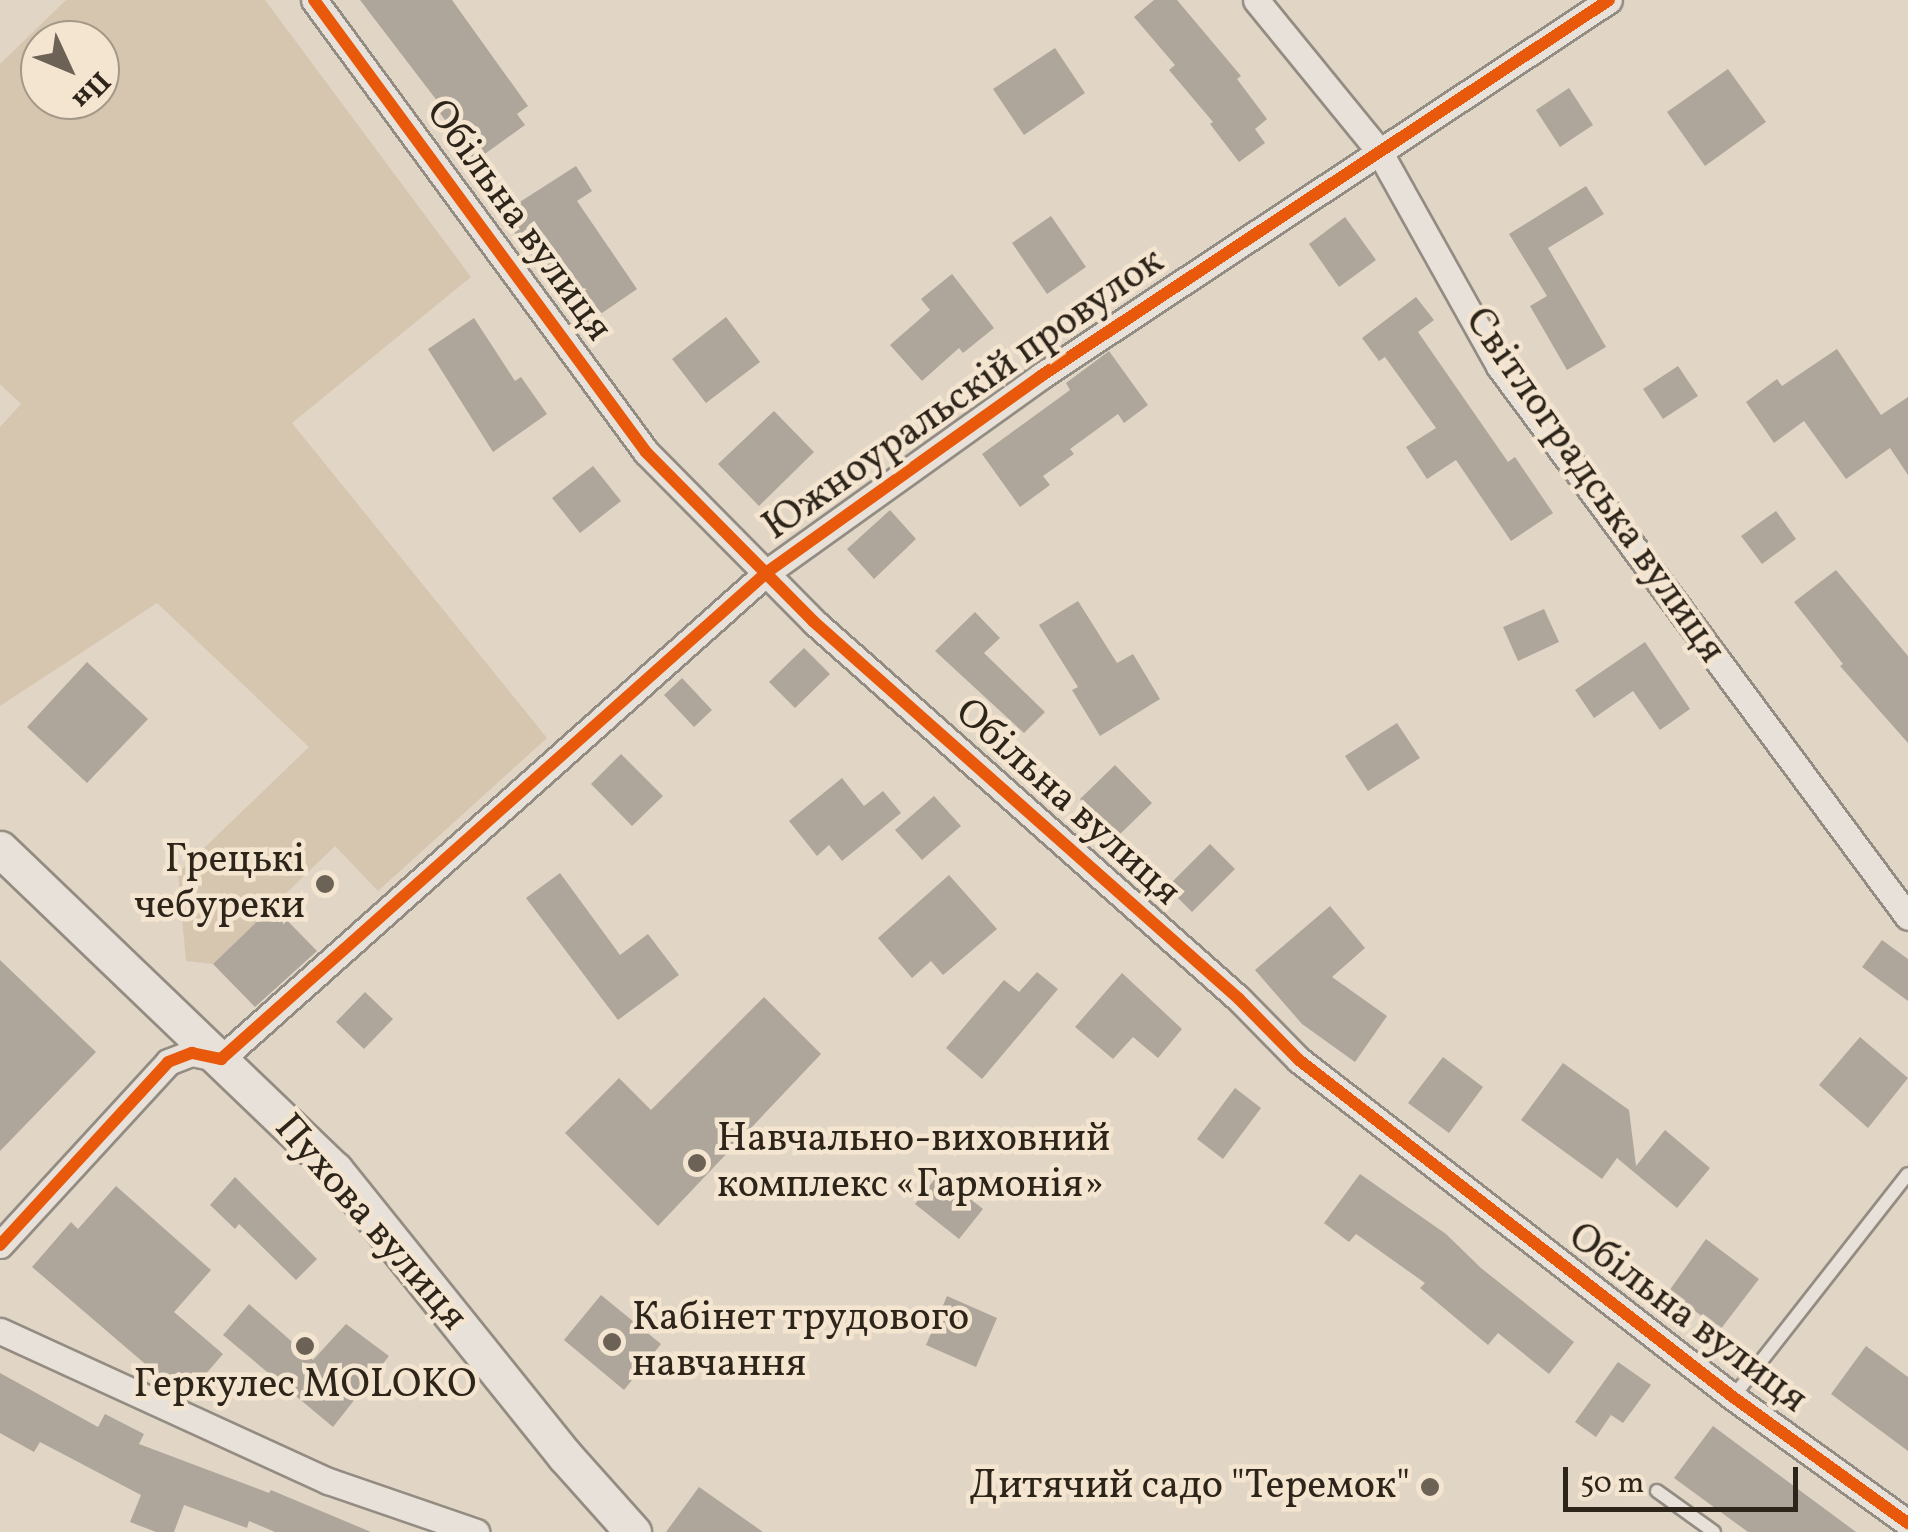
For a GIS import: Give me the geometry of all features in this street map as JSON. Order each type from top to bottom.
[{"type":"main road","name":"Пухова вулиця","points":[[0,849],[335,1170],[565,1456],[633,1532]]},
{"type":"street","name":"Обільна вулиця","points":[[314,0],[646,452],[828,634],[1238,1000],[1299,1060],[1733,1397],[1907,1522]]},
{"type":"street","name":"Світлоградська вулиця","points":[[1256,0],[1379,152],[1500,366],[1908,916]]},
{"type":"street","name":"Южноуральскій провулок","points":[[221,1059],[766,573],[1040,376],[1609,0]]},
{"type":"street","points":[[0,1246],[168,1062],[192,1053],[221,1059]]},
{"type":"street","points":[[0,1331],[328,1482],[476,1532]]},
{"type":"lane","points":[[1733,1397],[1908,1174]]},
{"type":"lane","points":[[1657,1491],[1714,1532]]},
{"type":"lane","points":[[1899,1532],[1907,1522]]},
{"type":"shaded area","points":[[66,0],[265,0],[471,277],[292,423],[547,738],[378,891],[335,846],[213,964],[186,961],[178,873],[309,747],[157,603],[0,706],[0,427],[21,404],[0,384],[0,64],[20,45],[20,120],[120,120],[120,20],[45,20]]},
{"type":"building","points":[[360,0],[452,0],[528,106],[517,114],[525,125],[475,161],[437,109],[441,106]]},
{"type":"building","points":[[1154,0],[1177,0],[1241,76],[1237,79],[1267,119],[1255,129],[1265,143],[1239,162],[1210,124],[1213,122],[1169,70],[1175,65],[1134,17]]},
{"type":"building","points":[[1055,48],[1085,93],[1024,135],[993,89]]},
{"type":"building","points":[[1728,69],[1766,122],[1705,166],[1667,112]]},
{"type":"building","points":[[1569,88],[1593,125],[1560,147],[1536,110]]},
{"type":"building","points":[[576,166],[592,191],[577,201],[637,289],[583,326],[501,214]]},
{"type":"building","points":[[1586,186],[1604,214],[1548,248],[1606,347],[1567,370],[1530,306],[1547,296],[1509,234]]},
{"type":"building","points":[[1051,216],[1086,267],[1047,294],[1012,243]]},
{"type":"building","points":[[1345,217],[1376,260],[1339,287],[1309,244]]},
{"type":"building","points":[[952,274],[994,328],[963,353],[959,348],[922,381],[890,345],[930,310],[921,299]]},
{"type":"building","points":[[1416,297],[1434,320],[1418,332],[1508,462],[1515,457],[1553,513],[1511,541],[1456,460],[1427,479],[1406,447],[1436,428],[1385,357],[1379,361],[1362,338]]},
{"type":"building","points":[[726,317],[760,362],[706,403],[672,359]]},
{"type":"building","points":[[474,318],[515,381],[521,377],[547,414],[493,452],[428,349]]},
{"type":"building","points":[[1837,349],[1881,415],[1908,397],[1908,475],[1890,448],[1846,479],[1804,421],[1774,443],[1746,402],[1777,379],[1782,386]]},
{"type":"building","points":[[1109,351],[1148,405],[1124,423],[1118,414],[1070,449],[1074,454],[1043,476],[1050,485],[1020,507],[982,454],[1070,390],[1066,383]]},
{"type":"building","points":[[1678,366],[1698,396],[1663,419],[1643,389]]},
{"type":"building","points":[[774,411],[814,452],[759,506],[718,464]]},
{"type":"building","points":[[593,466],[621,501],[580,533],[552,498]]},
{"type":"building","points":[[890,510],[916,539],[874,579],[847,549]]},
{"type":"building","points":[[1776,511],[1796,539],[1762,564],[1741,536]]},
{"type":"building","points":[[1836,570],[1908,656],[1908,743],[1840,666],[1843,664],[1794,602]]},
{"type":"building","points":[[1078,601],[1117,663],[1133,654],[1160,699],[1100,736],[1072,690],[1078,687],[1039,625]]},
{"type":"building","points":[[1544,609],[1559,642],[1518,661],[1503,627]]},
{"type":"building","points":[[975,612],[1000,638],[984,653],[1045,712],[1024,733],[935,651]]},
{"type":"building","points":[[1645,642],[1690,709],[1660,730],[1633,691],[1594,718],[1575,690]]},
{"type":"building","points":[[804,648],[830,674],[795,708],[769,682]]},
{"type":"building","points":[[87,662],[148,719],[87,783],[27,727]]},
{"type":"building","points":[[682,678],[712,710],[694,727],[664,695]]},
{"type":"building","points":[[1397,723],[1420,758],[1368,791],[1345,756]]},
{"type":"building","points":[[621,754],[663,796],[632,826],[591,784]]},
{"type":"building","points":[[1115,765],[1152,803],[1117,837],[1080,799]]},
{"type":"building","points":[[842,778],[864,806],[883,791],[901,813],[842,861],[829,845],[817,856],[789,821]]},
{"type":"building","points":[[934,796],[961,826],[922,860],[895,830]]},
{"type":"building","points":[[1210,844],[1235,869],[1192,912],[1167,887]]},
{"type":"building","points":[[560,873],[620,955],[648,934],[679,975],[618,1020],[526,898]]},
{"type":"building","points":[[949,875],[997,929],[943,975],[931,961],[912,978],[878,938]]},
{"type":"building","points":[[273,906],[317,951],[255,1007],[213,964]]},
{"type":"building","points":[[1330,906],[1365,948],[1332,977],[1387,1016],[1355,1062],[1302,1024],[1255,970]]},
{"type":"building","points":[[1882,940],[1908,959],[1908,1001],[1862,967]]},
{"type":"building","points":[[0,960],[96,1052],[0,1151]]},
{"type":"building","points":[[1037,972],[1058,989],[982,1079],[946,1048],[1004,980],[1019,992]]},
{"type":"building","points":[[1122,973],[1182,1029],[1158,1058],[1133,1037],[1113,1059],[1075,1027]]},
{"type":"building","points":[[365,992],[393,1019],[364,1049],[336,1022]]},
{"type":"building","points":[[764,997],[821,1054],[658,1226],[565,1133],[619,1078],[651,1110]]},
{"type":"building","points":[[1860,1037],[1908,1078],[1868,1128],[1819,1085]]},
{"type":"building","points":[[1443,1057],[1483,1087],[1449,1133],[1408,1103]]},
{"type":"building","points":[[1563,1063],[1629,1110],[1636,1166],[1665,1130],[1710,1168],[1677,1208],[1617,1158],[1602,1179],[1521,1120]]},
{"type":"building","points":[[1235,1088],[1261,1108],[1223,1159],[1197,1139]]},
{"type":"building","points":[[939,1174],[983,1209],[959,1239],[915,1204]]},
{"type":"building","points":[[1360,1174],[1446,1234],[1481,1268],[1574,1342],[1549,1374],[1498,1333],[1488,1345],[1420,1288],[1425,1283],[1356,1234],[1349,1242],[1324,1223]]},
{"type":"building","points":[[235,1177],[317,1259],[296,1280],[239,1224],[235,1229],[210,1205]]},
{"type":"building","points":[[116,1186],[211,1270],[174,1312],[223,1354],[185,1398],[32,1267],[71,1222],[78,1229]]},
{"type":"building","points":[[1706,1239],[1759,1279],[1720,1330],[1669,1291]]},
{"type":"building","name":"Кабінет трудового навчання","points":[[601,1295],[661,1344],[624,1390],[564,1340]]},
{"type":"building","points":[[947,1296],[997,1318],[976,1367],[926,1345]]},
{"type":"building","name":"Геркулес MOLOKO","points":[[249,1304],[313,1360],[346,1324],[389,1356],[333,1427],[223,1335]]},
{"type":"building","points":[[1866,1346],[1908,1377],[1908,1451],[1831,1394]]},
{"type":"building","points":[[1618,1362],[1651,1385],[1623,1423],[1611,1415],[1596,1437],[1575,1422]]},
{"type":"building","points":[[0,1373],[98,1427],[105,1414],[144,1434],[139,1444],[269,1493],[271,1490],[371,1532],[275,1532],[249,1521],[247,1528],[184,1505],[174,1532],[156,1532],[130,1522],[141,1495],[40,1442],[34,1452],[0,1433]]},
{"type":"building","points":[[1713,1426],[1856,1532],[1748,1532],[1674,1478]]},
{"type":"building","points":[[699,1487],[763,1532],[666,1532]]},
{"type":"cycle path","points":[[314,0],[646,452],[813,621],[1239,999],[1299,1060],[1733,1397],[1908,1523]]},
{"type":"cycle path","points":[[0,1245],[168,1062],[192,1053],[221,1059],[766,573],[1041,376],[1609,0]]},
{"type":"place","name":"Грецькі чебуреки","points":[[325,884]]},
{"type":"place","name":"Навчально-виховний комплекс «Гармонія»","points":[[697,1163]]},
{"type":"place","name":"Кабінет трудового навчання","points":[[612,1342]]},
{"type":"place","name":"Геркулес MOLOKO","points":[[305,1346]]},
{"type":"place","name":"Дитячий садо \"Теремок\"","points":[[1430,1487]]}]
